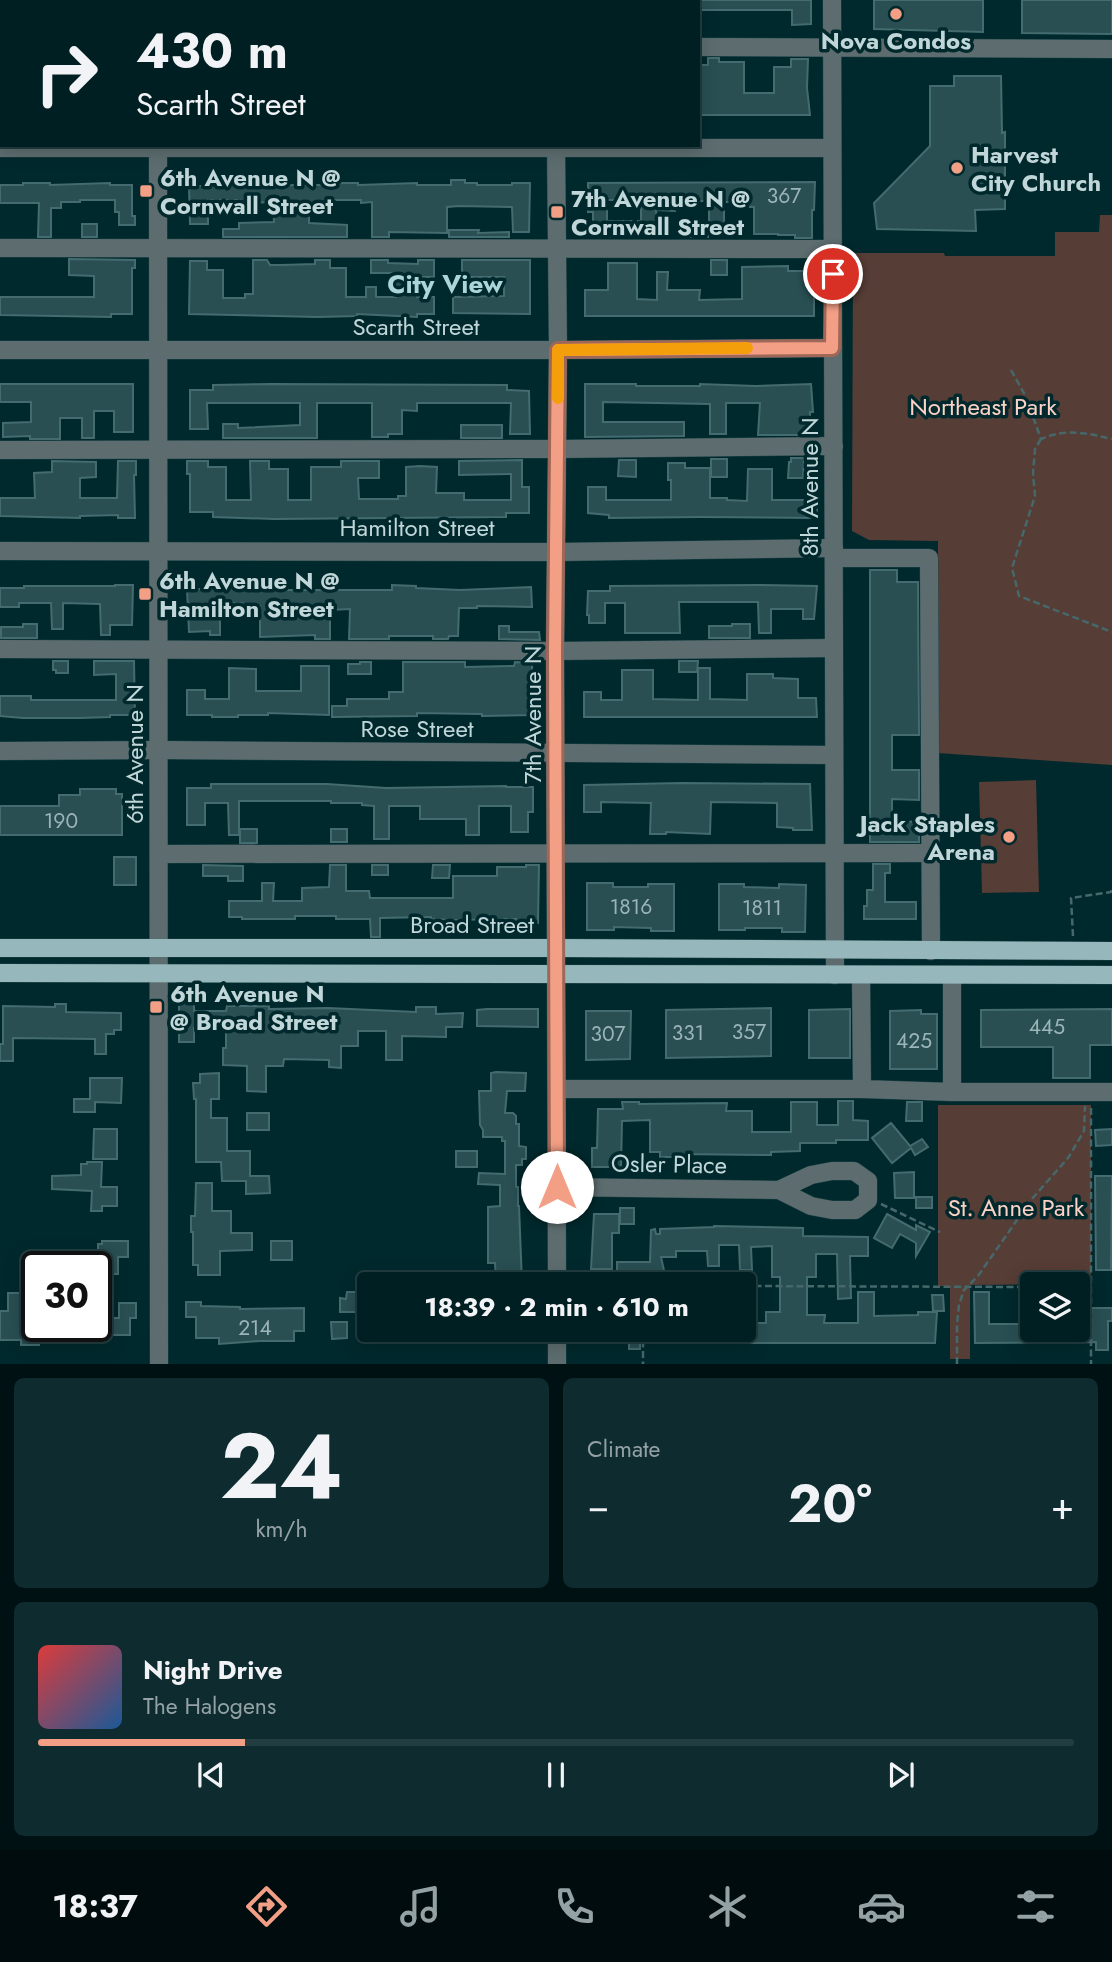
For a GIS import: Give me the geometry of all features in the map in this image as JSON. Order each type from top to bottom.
[{"type":"main road","name":"Broad Street","points":[[0,948],[1112,951]]},
{"type":"main road","name":"Broad Street","points":[[0,973],[1112,975]]},
{"type":"street","name":"8th Avenue N","points":[[832,0],[835,975]]},
{"type":"street","points":[[700,47],[1112,49]]},
{"type":"street","points":[[0,148],[159,147]]},
{"type":"street","name":"6th Avenue N","points":[[159,147],[159,1363]]},
{"type":"street","name":"7th Avenue N","points":[[556,147],[557,1272]]},
{"type":"street","points":[[694,147],[832,148]]},
{"type":"street","points":[[0,248],[833,249]]},
{"type":"street","name":"Scarth Street","points":[[0,350],[832,348]]},
{"type":"street","points":[[0,450],[834,446]]},
{"type":"street","name":"Hamilton Street","points":[[0,551],[834,553],[929,558],[931,853]]},
{"type":"street","points":[[0,649],[555,651],[834,648]]},
{"type":"street","name":"Rose Street","points":[[0,751],[834,755]]},
{"type":"street","points":[[159,854],[931,853],[931,951]]},
{"type":"street","points":[[861,975],[862,1089]]},
{"type":"street","points":[[951,1092],[952,975]]},
{"type":"street","points":[[557,1089],[1112,1092]]},
{"type":"street","name":"Osler Place","points":[[557,1187],[779,1190],[811,1206],[832,1210],[855,1210],[869,1200],[868,1181],[854,1171],[810,1175],[779,1190]]},
{"type":"street","points":[[557,1342],[557,1363]]},
{"type":"path","points":[[1011,370],[1025,395],[1041,439]]},
{"type":"path","points":[[1112,439],[1066,432],[1057,432],[1041,439],[1035,449],[1035,496],[1012,568],[1019,596],[1112,632]]},
{"type":"path","points":[[1074,951],[1071,898],[1111,892],[1112,887]]},
{"type":"path","points":[[957,1363],[959,1305],[967,1286],[978,1276],[1031,1200],[1068,1158],[1084,1131],[1088,1092]]},
{"type":"path","points":[[1088,1092],[1091,1363]]},
{"type":"path","points":[[869,1198],[940,1232]]},
{"type":"path","points":[[756,1286],[1020,1287]]},
{"type":"path","points":[[643,1342],[643,1363]]},
{"type":"green space","name":"Northeast Park","points":[[1100,215],[1112,215],[1112,765],[937,753],[938,541],[869,540],[852,531],[853,253],[1055,256],[1055,232],[1099,232]]},
{"type":"green space","name":"Jack Staples Arena","points":[[1036,780],[1039,892],[982,893],[979,782]]},
{"type":"green space","name":"St. Anne Park","points":[[938,1105],[1091,1105],[1091,1284],[1090,1272],[1020,1272],[1020,1285],[970,1285],[970,1359],[950,1359],[950,1286],[938,1286]]},
{"type":"building","points":[[700,0],[811,0],[811,24],[792,25],[792,10],[700,10]]},
{"type":"building","points":[[874,0],[983,0],[983,32],[874,29]]},
{"type":"building","points":[[1022,0],[1112,0],[1112,34],[1022,33]]},
{"type":"building","points":[[708,58],[719,58],[719,62],[744,62],[744,93],[774,93],[774,67],[791,67],[791,59],[808,59],[810,115],[700,115],[700,65],[708,65]]},
{"type":"building","name":"Harvest City Church","points":[[954,76],[1001,76],[1002,133],[1005,132],[1005,209],[975,210],[976,231],[877,229],[874,203],[930,146],[930,86],[954,86]]},
{"type":"building","points":[[451,180],[465,180],[465,183],[477,185],[530,183],[529,232],[513,232],[512,207],[459,206],[447,207],[447,233],[389,232],[389,237],[372,237],[372,202],[361,203],[361,200],[309,202],[309,223],[347,225],[347,237],[223,237],[223,229],[239,229],[239,223],[274,222],[273,202],[208,200],[208,224],[190,224],[189,186],[212,186],[212,183],[451,185]]},
{"type":"building","points":[[815,182],[812,238],[754,234],[754,207],[744,207],[744,202],[724,202],[724,231],[709,231],[709,201],[675,201],[675,211],[656,210],[657,231],[624,232],[624,237],[593,236],[593,212],[588,212],[588,183]],"holes":[[[607,200],[641,200],[641,221],[607,221]]]},
{"type":"building","points":[[0,185],[132,185],[132,216],[135,216],[135,225],[119,225],[115,200],[61,202],[61,208],[51,208],[51,237],[38,237],[39,203],[0,203]]},
{"type":"building","points":[[82,224],[97,224],[97,237],[82,237]]},
{"type":"building","points":[[691,224],[708,224],[708,237],[691,237]]},
{"type":"building","points":[[449,230],[509,232],[509,237],[449,237]]},
{"type":"building","points":[[69,259],[135,260],[135,268],[132,268],[132,314],[111,314],[111,317],[0,315],[0,297],[94,297],[94,276],[69,275]]},
{"type":"building","points":[[253,260],[267,260],[270,265],[281,265],[315,264],[315,260],[330,260],[330,268],[346,268],[346,297],[366,297],[366,287],[376,287],[376,297],[396,297],[396,273],[371,273],[371,260],[418,264],[418,260],[434,260],[434,277],[417,277],[417,297],[434,297],[434,314],[417,314],[417,317],[357,314],[317,317],[189,314],[190,261],[207,261],[207,270],[223,270],[223,298],[245,298],[245,294],[253,294]]},
{"type":"building","points":[[462,260],[530,260],[530,314],[453,313],[453,297],[504,296],[504,277],[462,277]]},
{"type":"building","points":[[711,260],[727,260],[727,275],[711,275]]},
{"type":"building","points":[[608,263],[637,263],[637,299],[657,300],[657,272],[668,272],[667,290],[700,290],[699,300],[742,299],[742,267],[788,266],[788,271],[819,271],[819,288],[814,288],[814,316],[585,316],[585,290],[608,290]]},
{"type":"building","points":[[0,384],[133,384],[133,432],[114,432],[114,411],[94,411],[94,438],[82,438],[82,418],[60,418],[60,439],[3,437],[3,423],[31,422],[31,402],[0,402]]},
{"type":"building","points":[[585,384],[811,384],[813,412],[810,412],[810,435],[758,435],[760,403],[726,403],[726,434],[710,434],[710,404],[603,402],[603,422],[684,422],[684,436],[585,437]]},
{"type":"building","points":[[213,385],[507,385],[507,390],[529,391],[530,434],[510,434],[511,403],[417,403],[417,411],[402,410],[402,434],[372,437],[372,403],[317,403],[317,438],[223,438],[223,424],[238,424],[238,428],[300,425],[300,403],[207,403],[208,429],[190,429],[190,390],[213,390]]},
{"type":"building","points":[[461,425],[502,425],[502,438],[461,438]]},
{"type":"building","points":[[791,458],[804,458],[803,478],[788,478]]},
{"type":"building","points":[[711,459],[727,459],[727,477],[711,477]]},
{"type":"building","points":[[522,460],[522,487],[529,487],[529,513],[506,513],[506,517],[274,519],[213,517],[213,512],[190,512],[190,474],[187,474],[187,461],[208,461],[208,467],[226,467],[226,500],[251,500],[250,461],[269,461],[269,469],[288,469],[288,500],[311,500],[311,467],[341,467],[341,461],[379,461],[379,478],[358,478],[359,499],[398,499],[398,496],[406,496],[406,467],[420,466],[437,467],[436,493],[464,493],[464,500],[511,500],[511,474],[459,475],[459,461]]},
{"type":"building","points":[[619,460],[636,460],[636,477],[618,476]]},
{"type":"building","points":[[52,461],[96,462],[96,477],[80,478],[80,498],[117,498],[118,461],[136,461],[135,518],[118,518],[118,515],[80,518],[0,516],[0,498],[35,498],[34,473],[52,472]]},
{"type":"building","points":[[668,463],[685,463],[685,468],[710,468],[710,498],[727,500],[747,501],[748,469],[772,469],[772,500],[817,500],[817,518],[609,518],[609,515],[588,513],[588,487],[606,487],[606,500],[671,500]]},
{"type":"building","points":[[870,570],[897,570],[897,582],[918,582],[919,735],[892,735],[892,770],[919,770],[919,800],[892,799],[892,823],[919,821],[919,842],[870,842]]},
{"type":"building","points":[[133,585],[132,625],[110,625],[110,635],[101,635],[100,604],[63,603],[63,629],[52,629],[51,603],[19,603],[19,607],[0,607],[0,588]]},
{"type":"building","points":[[238,585],[239,588],[268,590],[392,590],[392,585],[460,590],[531,587],[532,607],[459,608],[458,636],[449,636],[448,639],[433,639],[433,636],[389,636],[389,639],[349,639],[350,609],[330,610],[330,639],[315,639],[315,635],[260,637],[260,606],[242,606],[242,603],[220,604],[220,635],[210,635],[210,631],[189,632],[187,589]]},
{"type":"building","points":[[610,586],[817,586],[814,619],[803,619],[803,609],[771,609],[771,633],[759,633],[758,602],[679,602],[680,633],[625,633],[625,603],[605,603],[605,623],[589,623],[587,615],[588,591],[610,591]]},
{"type":"building","points":[[23,624],[37,624],[37,638],[1,638],[1,627],[23,627]]},
{"type":"building","points":[[750,624],[750,638],[709,638],[709,626]]},
{"type":"building","points":[[499,626],[509,626],[509,632],[539,632],[540,640],[499,639]]},
{"type":"building","points":[[53,661],[68,661],[68,673],[56,673],[56,670],[53,670]]},
{"type":"building","points":[[94,661],[134,661],[135,715],[80,718],[0,716],[0,696],[31,696],[31,700],[116,700],[116,674],[94,675]]},
{"type":"building","points":[[679,661],[698,661],[697,672],[679,672]]},
{"type":"building","points":[[371,662],[371,674],[348,674],[348,664]]},
{"type":"building","points":[[403,662],[465,662],[465,667],[532,663],[533,715],[417,713],[417,716],[332,717],[332,706],[347,706],[347,699],[389,699],[389,692],[403,692]]},
{"type":"building","points":[[301,666],[329,666],[329,715],[187,715],[187,690],[205,690],[205,699],[229,699],[229,668],[256,669],[256,691],[301,691]]},
{"type":"building","points":[[698,668],[710,668],[710,699],[747,700],[747,674],[773,674],[773,678],[798,679],[798,698],[816,698],[817,717],[584,717],[584,692],[601,692],[601,700],[622,700],[622,670],[653,670],[653,699],[698,700]]},
{"type":"building","points":[[211,784],[327,784],[386,788],[533,787],[533,812],[528,812],[528,832],[511,832],[511,806],[479,806],[479,835],[466,835],[466,819],[420,819],[420,806],[389,806],[389,839],[374,839],[374,806],[331,801],[239,801],[239,835],[229,835],[228,803],[205,803],[205,825],[187,825],[187,788],[211,788]]},
{"type":"building","points":[[810,784],[812,830],[777,827],[777,803],[711,802],[710,834],[650,834],[651,803],[601,802],[601,812],[584,812],[584,785]]},
{"type":"building","points":[[80,789],[116,789],[116,794],[122,794],[122,835],[0,835],[0,806],[59,806],[59,795],[80,795]]},
{"type":"building","points":[[240,829],[257,829],[257,843],[240,843]]},
{"type":"building","points":[[331,829],[347,829],[347,842],[331,842]]},
{"type":"building","points":[[114,857],[136,857],[136,885],[114,885]]},
{"type":"building","points":[[873,864],[890,864],[890,873],[885,873],[885,902],[916,902],[916,919],[864,919],[867,890],[873,890]]},
{"type":"building","points":[[203,865],[243,866],[243,881],[228,881],[228,876],[203,876]]},
{"type":"building","points":[[330,865],[346,865],[346,891],[369,891],[370,898],[453,898],[453,876],[497,876],[497,867],[539,865],[538,923],[516,922],[516,919],[380,918],[380,937],[371,937],[370,919],[336,919],[336,916],[295,916],[295,919],[229,917],[229,901],[262,901],[262,883],[274,883],[273,901],[302,901],[302,888],[329,887]]},
{"type":"building","points":[[372,865],[388,865],[388,875],[372,875]]},
{"type":"building","points":[[433,865],[450,865],[449,878],[432,878]]},
{"type":"building","points":[[587,883],[613,883],[613,887],[674,884],[674,931],[614,927],[614,930],[587,930]]},
{"type":"building","points":[[719,884],[779,888],[779,884],[806,885],[805,932],[782,932],[782,928],[719,930]]},
{"type":"building","points":[[179,1003],[194,1003],[194,1011],[226,1011],[227,1006],[269,1006],[269,1009],[328,1008],[416,1012],[416,1007],[436,1007],[436,1014],[463,1013],[462,1027],[446,1027],[446,1037],[402,1036],[402,1060],[386,1060],[386,1031],[358,1031],[358,1046],[341,1046],[341,1068],[329,1067],[329,1060],[284,1059],[283,1066],[266,1066],[266,1092],[247,1091],[247,1066],[223,1065],[226,1028],[194,1028],[194,1042],[179,1042]]},
{"type":"building","points":[[55,1004],[66,1004],[66,1012],[121,1013],[121,1030],[106,1034],[106,1054],[95,1054],[95,1039],[13,1038],[13,1061],[0,1061],[3,1006],[55,1007]]},
{"type":"building","points":[[771,1008],[771,1056],[666,1058],[666,1010]]},
{"type":"building","points":[[538,1009],[538,1027],[477,1026],[477,1010]]},
{"type":"building","points":[[850,1009],[850,1058],[809,1058],[809,1010]]},
{"type":"building","points":[[1112,1009],[1112,1045],[1090,1045],[1090,1078],[1053,1078],[1053,1047],[981,1047],[981,1010]]},
{"type":"building","points":[[921,1010],[921,1014],[937,1014],[937,1069],[890,1069],[890,1011]]},
{"type":"building","points":[[586,1011],[631,1011],[630,1059],[586,1060]]},
{"type":"building","points":[[219,1073],[219,1099],[211,1099],[211,1118],[227,1118],[227,1151],[250,1151],[250,1176],[269,1176],[270,1193],[246,1194],[246,1181],[222,1181],[221,1162],[196,1162],[196,1099],[193,1083],[200,1083],[200,1074]]},
{"type":"building","points":[[491,1073],[526,1073],[525,1091],[507,1091],[505,1113],[513,1113],[516,1116],[516,1124],[519,1124],[519,1146],[526,1147],[526,1159],[522,1159],[522,1165],[516,1165],[522,1272],[495,1272],[495,1263],[488,1263],[488,1207],[500,1206],[500,1185],[478,1184],[479,1173],[505,1174],[505,1141],[502,1141],[502,1137],[483,1137],[480,1125],[479,1091],[491,1091]]},
{"type":"building","points":[[90,1078],[122,1078],[121,1103],[95,1102],[95,1112],[74,1112],[74,1099],[90,1099]]},
{"type":"building","points":[[838,1101],[853,1101],[853,1120],[868,1121],[868,1140],[800,1143],[800,1151],[771,1152],[771,1155],[676,1154],[676,1157],[660,1157],[660,1152],[650,1152],[650,1120],[622,1121],[621,1167],[592,1167],[592,1148],[597,1148],[598,1109],[623,1109],[622,1102],[727,1103],[726,1111],[752,1111],[752,1132],[791,1132],[791,1102],[817,1102],[817,1125],[838,1125]]},
{"type":"building","points":[[907,1102],[922,1102],[922,1121],[906,1121]]},
{"type":"building","points":[[247,1113],[269,1113],[269,1130],[247,1130]]},
{"type":"building","points":[[891,1123],[910,1146],[922,1139],[928,1147],[915,1155],[911,1148],[892,1163],[872,1138]]},
{"type":"building","points":[[94,1129],[117,1129],[117,1159],[93,1159]]},
{"type":"building","points":[[1112,1129],[1112,1145],[1096,1146],[1095,1130]]},
{"type":"building","points":[[456,1151],[477,1151],[477,1167],[456,1167]]},
{"type":"building","points":[[102,1162],[101,1187],[117,1187],[117,1206],[102,1206],[102,1211],[91,1211],[92,1191],[52,1189],[52,1176],[81,1175],[81,1164]]},
{"type":"building","points":[[914,1172],[914,1198],[895,1198],[894,1173]]},
{"type":"building","points":[[1095,1176],[1112,1176],[1111,1270],[1096,1270]]},
{"type":"building","points":[[196,1183],[212,1183],[212,1211],[231,1211],[231,1233],[252,1233],[252,1250],[220,1251],[220,1275],[198,1275],[198,1265],[193,1265],[191,1216],[195,1216]]},
{"type":"building","points":[[916,1197],[932,1197],[932,1208],[916,1208]]},
{"type":"building","points":[[620,1208],[634,1208],[634,1224],[620,1224]]},
{"type":"building","points":[[594,1214],[619,1214],[619,1233],[612,1233],[612,1269],[591,1269]]},
{"type":"building","points":[[887,1214],[916,1230],[916,1225],[930,1232],[916,1256],[916,1243],[900,1234],[892,1248],[874,1238]]},
{"type":"building","points":[[803,1228],[803,1236],[868,1237],[868,1256],[850,1256],[851,1298],[838,1299],[837,1254],[816,1254],[816,1277],[807,1277],[807,1315],[825,1315],[824,1323],[858,1323],[858,1292],[874,1292],[874,1316],[937,1312],[935,1343],[640,1343],[640,1349],[629,1349],[629,1342],[756,1342],[756,1323],[766,1323],[766,1312],[780,1312],[780,1277],[772,1277],[772,1246],[751,1247],[752,1270],[740,1270],[739,1245],[719,1245],[719,1266],[708,1266],[707,1251],[676,1251],[676,1257],[661,1257],[664,1272],[617,1272],[617,1262],[650,1262],[651,1230],[655,1229],[656,1234],[660,1234],[660,1229]]},
{"type":"building","points":[[102,1241],[128,1241],[128,1257],[118,1257],[118,1274],[112,1274],[112,1251],[98,1251],[98,1244],[102,1244]]},
{"type":"building","points":[[271,1241],[292,1241],[292,1260],[271,1260]]},
{"type":"building","points":[[347,1292],[357,1292],[357,1312],[340,1312],[340,1298],[346,1299]]},
{"type":"building","points":[[974,1292],[989,1292],[989,1324],[1020,1324],[1020,1342],[1090,1342],[1090,1308],[1112,1308],[1112,1321],[1108,1321],[1108,1350],[1096,1350],[1096,1342],[975,1343]]},
{"type":"building","points":[[8,1293],[21,1293],[21,1340],[0,1340],[0,1311],[8,1311]]},
{"type":"building","points":[[932,1295],[943,1295],[944,1311],[933,1311]]},
{"type":"building","points":[[186,1302],[240,1309],[304,1308],[304,1331],[294,1331],[294,1341],[219,1344],[219,1338],[196,1338],[196,1317],[186,1317]]},
{"type":"building","points":[[119,1303],[136,1303],[136,1318],[130,1318],[130,1335],[112,1335],[112,1318],[119,1318]]},
{"type":"building","points":[[331,1322],[347,1322],[347,1338],[332,1339]]},
{"type":"building","points":[[21,1342],[39,1342],[39,1345],[21,1345]]},
{"type":"slow traffic","points":[[558,398],[558,350],[747,348]]},
{"type":"place","name":"Nova Condos","points":[[896,14]]},
{"type":"place","name":"Harvest City Church","points":[[957,168]]},
{"type":"place","name":"6th Avenue N @ Cornwall Street","points":[[146,191]]},
{"type":"place","name":"7th Avenue N @ Cornwall Street","points":[[557,212]]},
{"type":"place","name":"6th Avenue N @ Hamilton Street","points":[[145,594]]},
{"type":"place","name":"Jack Staples Arena","points":[[1009,837]]},
{"type":"place","name":"6th Avenue N @ Broad Street","points":[[156,1007]]},
{"type":"district","name":"City View","points":[[445,284]]},
{"type":"route","points":[[557,1187],[555,651],[558,350],[832,348],[833,274]]}]
